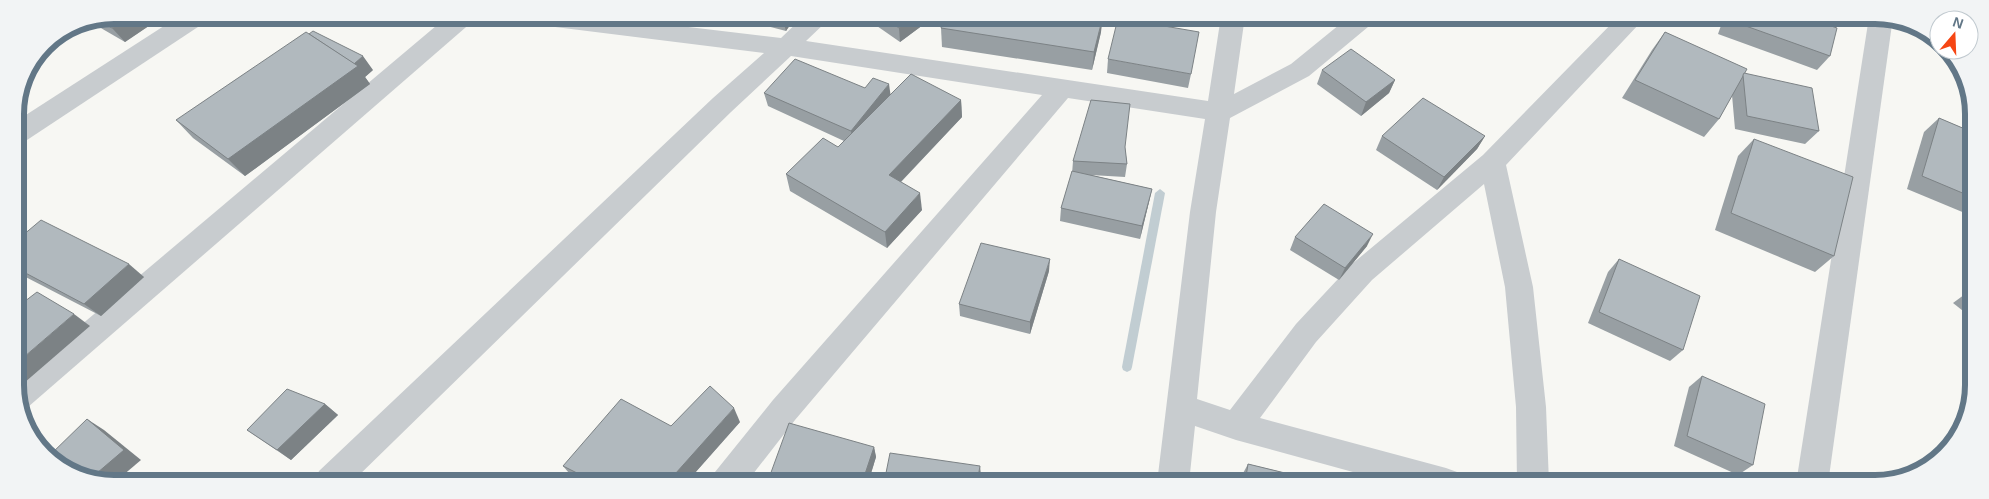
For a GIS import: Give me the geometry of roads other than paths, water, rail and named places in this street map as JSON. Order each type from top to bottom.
[{"type":"street","points":[[24,129],[185,24]]},
{"type":"street","points":[[24,391],[454,24]]},
{"type":"street","points":[[591,24],[786,47],[1220,112],[1300,70],[1356,24]]},
{"type":"street","points":[[337,475],[722,105],[810,24]]},
{"type":"street","points":[[1174,475],[1203,212],[1220,112],[1232,24]]},
{"type":"street","points":[[1236,426],[1306,334],[1362,272],[1492,162],[1625,24]]},
{"type":"street","points":[[1813,475],[1880,24]]},
{"type":"street","points":[[732,475],[784,410],[1063,87]]},
{"type":"street","points":[[1492,162],[1519,287],[1531,407],[1533,475]]},
{"type":"street","points":[[1181,407],[1236,426],[1417,475]]},
{"type":"waterway","points":[[1127,367],[1160,193]]}]
